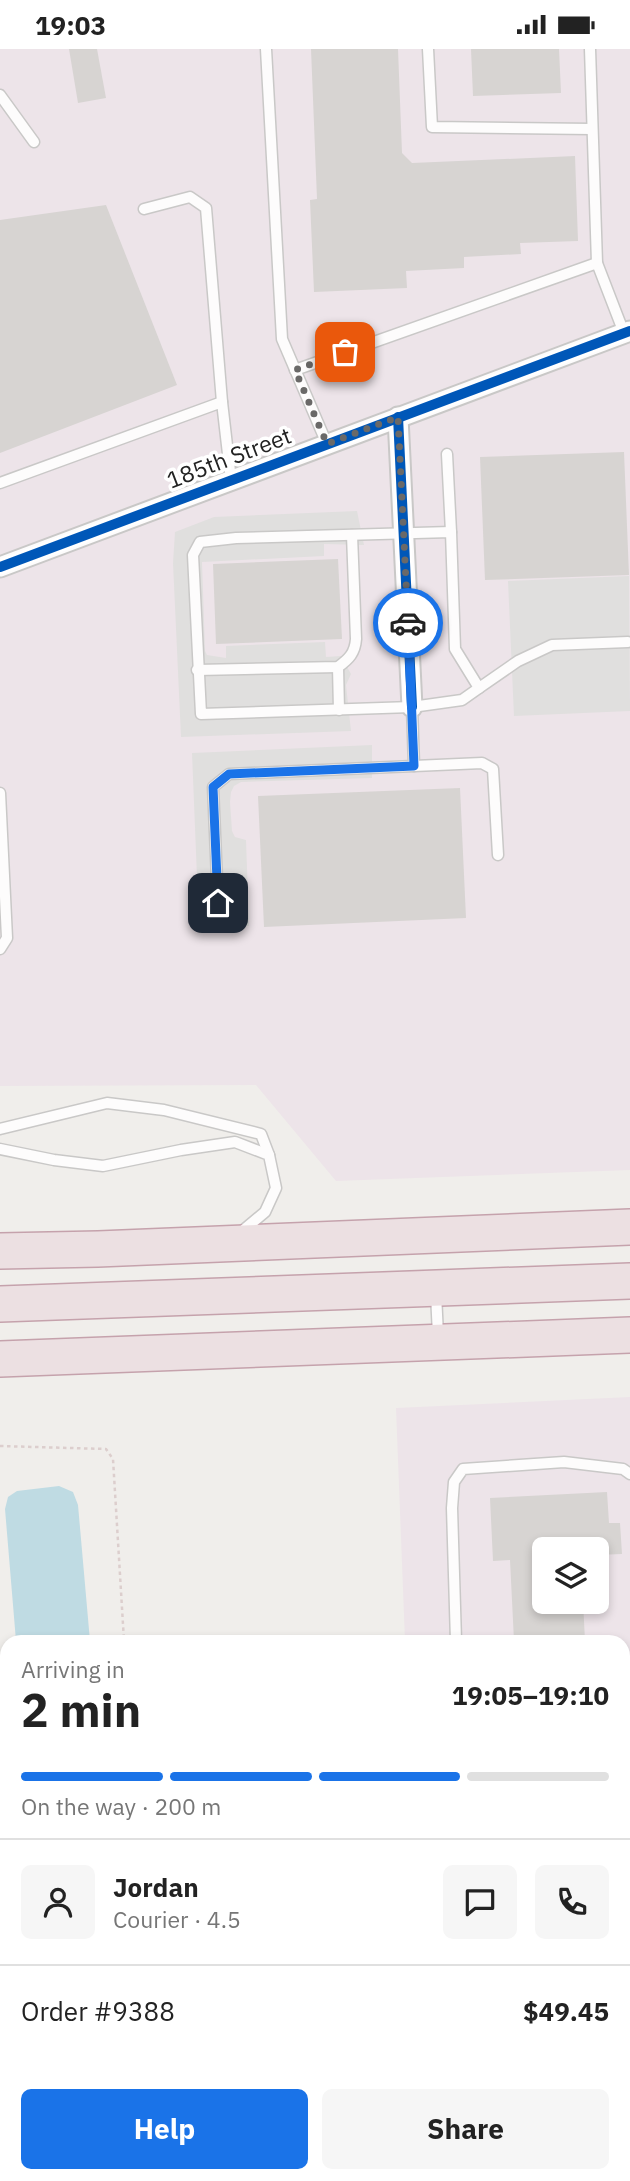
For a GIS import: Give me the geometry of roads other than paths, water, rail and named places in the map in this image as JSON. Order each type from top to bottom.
[{"type":"highway","points":[[2,1250],[227,1244],[630,1227]]},
{"type":"highway","points":[[0,1304],[630,1281]]},
{"type":"highway","points":[[0,1359],[630,1335]]},
{"type":"street","name":"185th Street","points":[[0,567],[627,332]]},
{"type":"street","points":[[398,417],[412,707]]},
{"type":"lane","points":[[266,49],[282,339],[327,444]]},
{"type":"lane","points":[[428,49],[432,127],[592,129]]},
{"type":"lane","points":[[590,49],[597,263],[627,332]]},
{"type":"lane","points":[[0,95],[34,142]]},
{"type":"lane","points":[[144,209],[190,197],[206,208],[231,480]]},
{"type":"lane","points":[[295,370],[597,263]]},
{"type":"lane","points":[[0,483],[222,402]]},
{"type":"lane","points":[[447,454],[455,649],[479,688]]},
{"type":"lane","points":[[451,532],[236,538],[200,542],[192,555],[201,714],[412,707],[462,700],[518,661],[552,645],[628,642]]},
{"type":"lane","points":[[197,670],[338,667],[349,659],[355,649],[352,535]]},
{"type":"lane","points":[[338,667],[339,710]]},
{"type":"lane","points":[[412,707],[414,766]]},
{"type":"lane","points":[[218,903],[213,787],[229,774],[482,762],[493,769],[498,855]]},
{"type":"lane","points":[[0,793],[7,938],[0,949]]},
{"type":"lane","points":[[0,1129],[107,1103],[164,1110],[261,1134],[276,1188],[265,1212],[227,1244]]},
{"type":"lane","points":[[0,1149],[103,1166],[235,1142],[269,1155]]},
{"type":"lane","points":[[436,1287],[439,1343]]},
{"type":"lane","points":[[456,1635],[452,1508],[454,1482],[463,1469],[564,1462],[623,1469],[630,1473]]},
{"type":"water","points":[[59,1486],[73,1492],[78,1505],[89,1635],[16,1635],[5,1509],[8,1497],[17,1491]]}]
